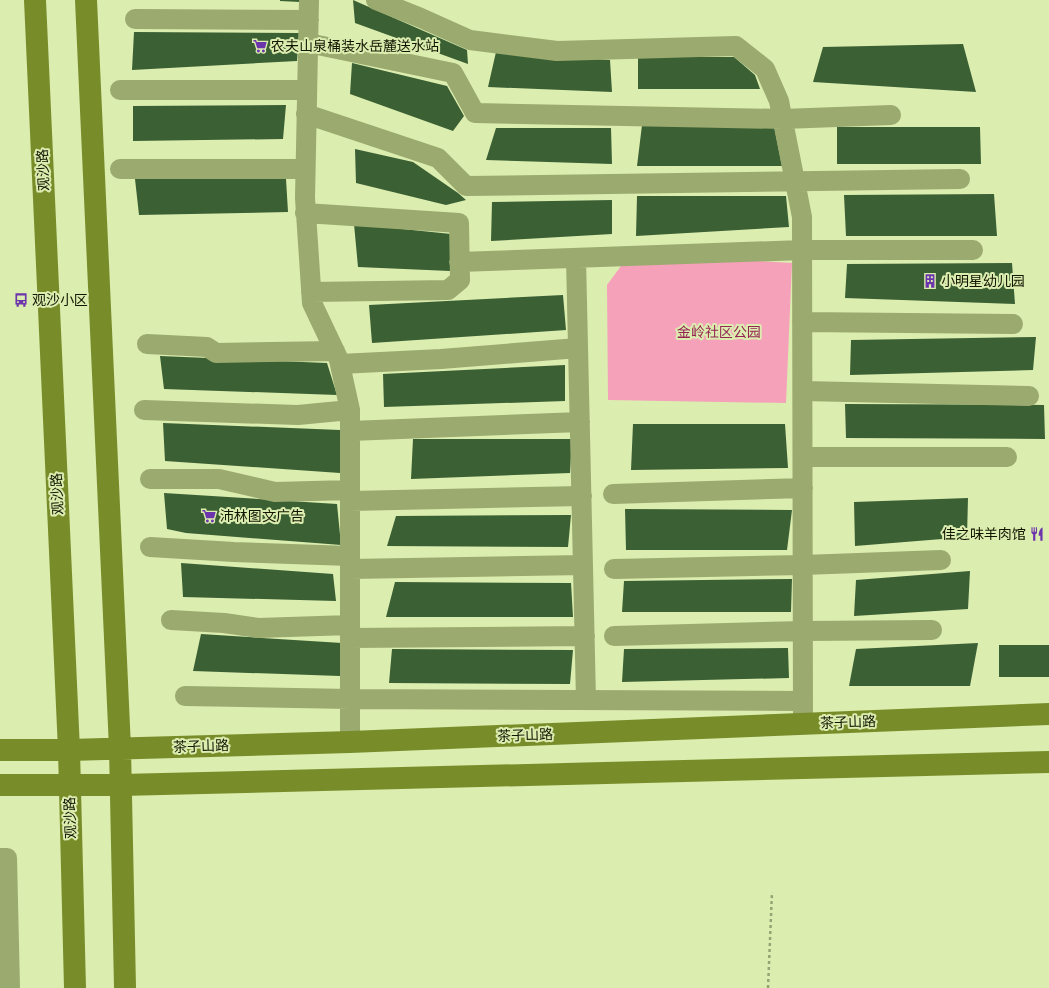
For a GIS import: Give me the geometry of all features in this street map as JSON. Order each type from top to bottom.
[{"type":"main road","points":[[26,0],[36,25]]},
{"type":"main road","name":"观沙路","points":[[35,0],[68,750],[75,988]]},
{"type":"main road","points":[[86,0],[120,748],[124,988]]},
{"type":"main road","name":"茶子山路","points":[[0,750],[68,750],[350,742],[1049,714]]},
{"type":"main road","points":[[0,785],[121,785],[1049,762]]},
{"type":"street","points":[[309,0],[305,169],[306,213],[312,303],[338,357],[350,410],[350,742]]},
{"type":"street","points":[[376,0],[470,40],[558,51],[736,46],[765,69],[779,101],[802,217],[802,724]]},
{"type":"street","points":[[135,19],[309,20]]},
{"type":"street","points":[[308,43],[453,73],[475,113],[782,119],[891,115]]},
{"type":"street","points":[[120,90],[307,90]]},
{"type":"street","points":[[306,114],[438,158],[466,186],[960,179]]},
{"type":"street","points":[[120,169],[305,169]]},
{"type":"street","points":[[306,213],[459,223],[460,280],[448,290],[311,292]]},
{"type":"street","points":[[459,262],[802,250],[973,250]]},
{"type":"street","points":[[576,258],[586,700]]},
{"type":"street","points":[[802,322],[1013,324]]},
{"type":"street","points":[[147,344],[207,347],[216,353],[441,359],[578,348]]},
{"type":"street","points":[[802,391],[1029,396]]},
{"type":"street","points":[[144,410],[298,416],[350,410]]},
{"type":"street","points":[[350,431],[580,422]]},
{"type":"street","points":[[802,458],[1007,457]]},
{"type":"street","points":[[150,479],[219,479],[275,492],[350,495],[582,496]]},
{"type":"street","points":[[613,494],[802,488]]},
{"type":"street","points":[[150,547],[234,552],[350,563],[583,565]]},
{"type":"street","points":[[614,569],[802,566],[941,560]]},
{"type":"street","points":[[171,620],[224,623],[258,628],[350,632],[585,636]]},
{"type":"street","points":[[614,636],[802,631],[932,630]]},
{"type":"street","points":[[185,696],[350,699],[802,701]]},
{"type":"street","points":[[0,858],[7,858],[10,988]]},
{"type":"path","points":[[768,988],[772,892]]},
{"type":"green space","name":"金岭社区公园","points":[[743,260],[792,263],[786,403],[608,400],[607,285],[621,266]]},
{"type":"building","points":[[300,0],[300,2],[280,1]]},
{"type":"building","points":[[353,0],[467,50],[468,64],[355,23]]},
{"type":"building","points":[[134,32],[299,33],[297,61],[132,70]]},
{"type":"building","points":[[963,44],[976,92],[813,82],[823,47]]},
{"type":"building","points":[[496,52],[610,60],[612,92],[488,87]]},
{"type":"building","points":[[638,57],[734,57],[755,75],[760,89],[638,89]]},
{"type":"building","points":[[352,63],[447,86],[464,116],[453,131],[350,94]]},
{"type":"building","points":[[286,105],[283,139],[133,141],[133,106]]},
{"type":"building","points":[[642,125],[774,126],[782,166],[637,166]]},
{"type":"building","points":[[837,127],[980,127],[981,164],[837,164]]},
{"type":"building","points":[[496,128],[611,128],[612,164],[486,160]]},
{"type":"building","points":[[355,149],[413,162],[466,200],[446,205],[356,183]]},
{"type":"building","points":[[135,179],[286,179],[288,212],[139,215]]},
{"type":"building","points":[[994,194],[997,236],[846,236],[844,195]]},
{"type":"building","points":[[637,196],[786,196],[789,227],[636,236]]},
{"type":"building","points":[[612,200],[612,234],[491,241],[492,202]]},
{"type":"building","points":[[354,224],[451,234],[450,271],[358,267]]},
{"type":"building","name":"小明星幼儿园","points":[[1012,263],[1015,304],[845,298],[847,264]]},
{"type":"building","points":[[563,295],[566,330],[372,343],[369,305]]},
{"type":"building","points":[[1036,337],[1033,370],[850,375],[851,340]]},
{"type":"building","points":[[160,356],[327,363],[337,395],[164,389]]},
{"type":"building","points":[[565,365],[565,401],[384,407],[383,374]]},
{"type":"building","points":[[845,404],[1044,405],[1045,439],[846,438]]},
{"type":"building","points":[[163,423],[340,430],[340,473],[165,461]]},
{"type":"building","points":[[633,424],[785,424],[788,468],[631,470]]},
{"type":"building","points":[[413,439],[572,439],[570,473],[411,479]]},
{"type":"building","points":[[164,493],[337,504],[341,545],[186,533],[167,529]]},
{"type":"building","points":[[968,498],[967,537],[855,546],[854,502]]},
{"type":"building","points":[[625,509],[792,510],[787,550],[626,550]]},
{"type":"building","points":[[571,515],[568,547],[387,546],[396,516]]},
{"type":"building","points":[[181,563],[333,574],[336,601],[183,597]]},
{"type":"building","points":[[970,571],[968,609],[854,616],[856,580]]},
{"type":"building","points":[[792,579],[791,612],[622,612],[624,581]]},
{"type":"building","points":[[395,582],[571,583],[573,617],[386,617]]},
{"type":"building","points":[[201,634],[342,643],[340,676],[193,671]]},
{"type":"building","points":[[978,643],[970,686],[849,686],[856,649]]},
{"type":"building","points":[[999,645],[1049,645],[1049,677],[999,677]]},
{"type":"building","points":[[788,648],[789,678],[622,682],[624,649]]},
{"type":"building","points":[[392,649],[573,650],[570,684],[389,683]]},
{"type":"place","name":"农夫山泉桶装水岳麓送水站","points":[[260,46]]},
{"type":"place","name":"小明星幼儿园","points":[[930,281]]},
{"type":"place","name":"观沙小区","points":[[21,300]]},
{"type":"place","name":"沛林图文广告","points":[[209,516]]},
{"type":"place","name":"佳之味羊肉馆","points":[[1037,534]]}]
